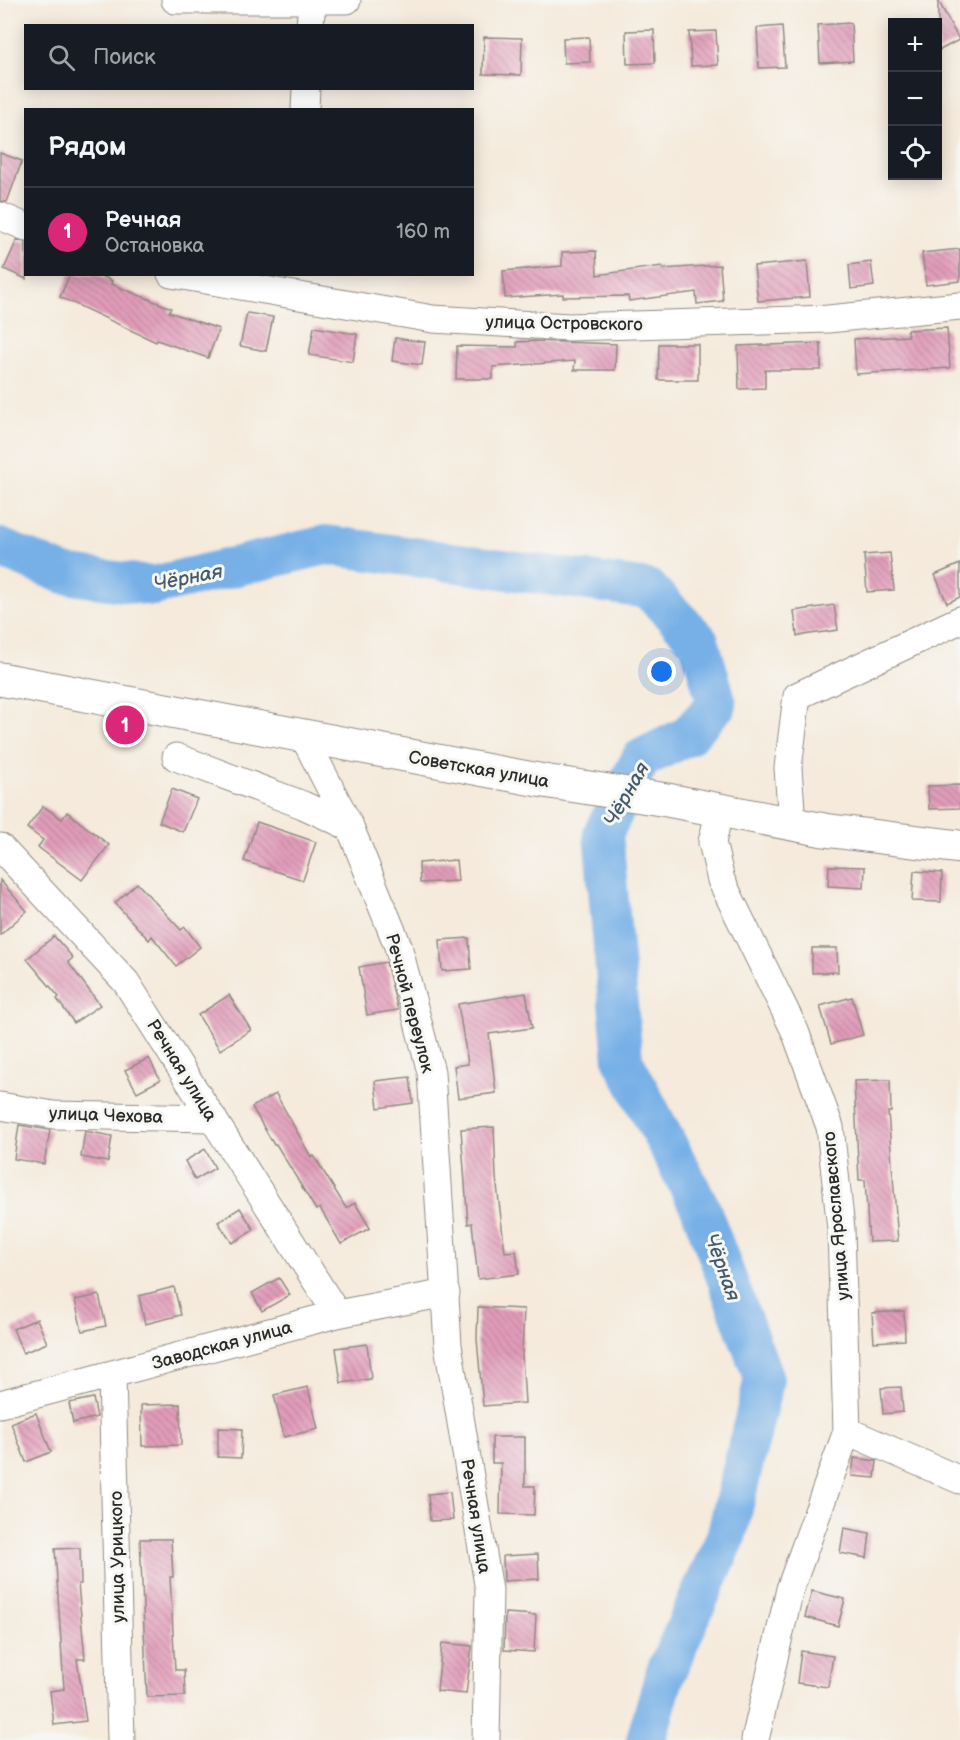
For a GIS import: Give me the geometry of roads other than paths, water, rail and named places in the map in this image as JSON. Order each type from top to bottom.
[{"type":"main road","name":"Советская улица","points":[[0,679],[544,781],[667,800],[792,824],[960,847]]},
{"type":"street","points":[[175,0],[311,14],[347,0]]},
{"type":"street","points":[[305,108],[306,90]]},
{"type":"street","points":[[0,216],[24,226]]},
{"type":"street","name":"улица Островского","points":[[193,276],[294,285],[433,319],[569,327],[828,319],[960,306]]},
{"type":"street","points":[[792,824],[788,768],[797,696],[960,620]]},
{"type":"street","name":"Речной переулок","points":[[304,737],[350,827],[398,946],[430,1072],[446,1293]]},
{"type":"street","points":[[176,757],[303,805],[350,827]]},
{"type":"street","name":"улица Ярославского","points":[[720,810],[712,842],[721,880],[795,1031],[830,1127],[841,1229],[848,1431],[790,1589],[754,1740]]},
{"type":"street","name":"Речная улица","points":[[0,846],[126,982],[337,1314]]},
{"type":"street","name":"улица Чехова","points":[[0,1106],[54,1115],[213,1118]]},
{"type":"street","name":"Заводская улица","points":[[0,1404],[337,1314],[446,1293]]},
{"type":"street","name":"Речная улица","points":[[446,1293],[448,1345],[489,1590],[486,1740]]},
{"type":"street","name":"улица Урицкого","points":[[112,1375],[121,1740]]},
{"type":"street","points":[[848,1431],[960,1480]]},
{"type":"waterway","name":"Чёрная","points":[[0,548],[64,574],[153,586],[326,545],[648,589],[699,641],[717,704],[687,736],[641,759],[603,833],[623,1060],[700,1207],[764,1379],[726,1537],[665,1674],[646,1740]]},
{"type":"place","name":"Речная","points":[[125,725]]}]
